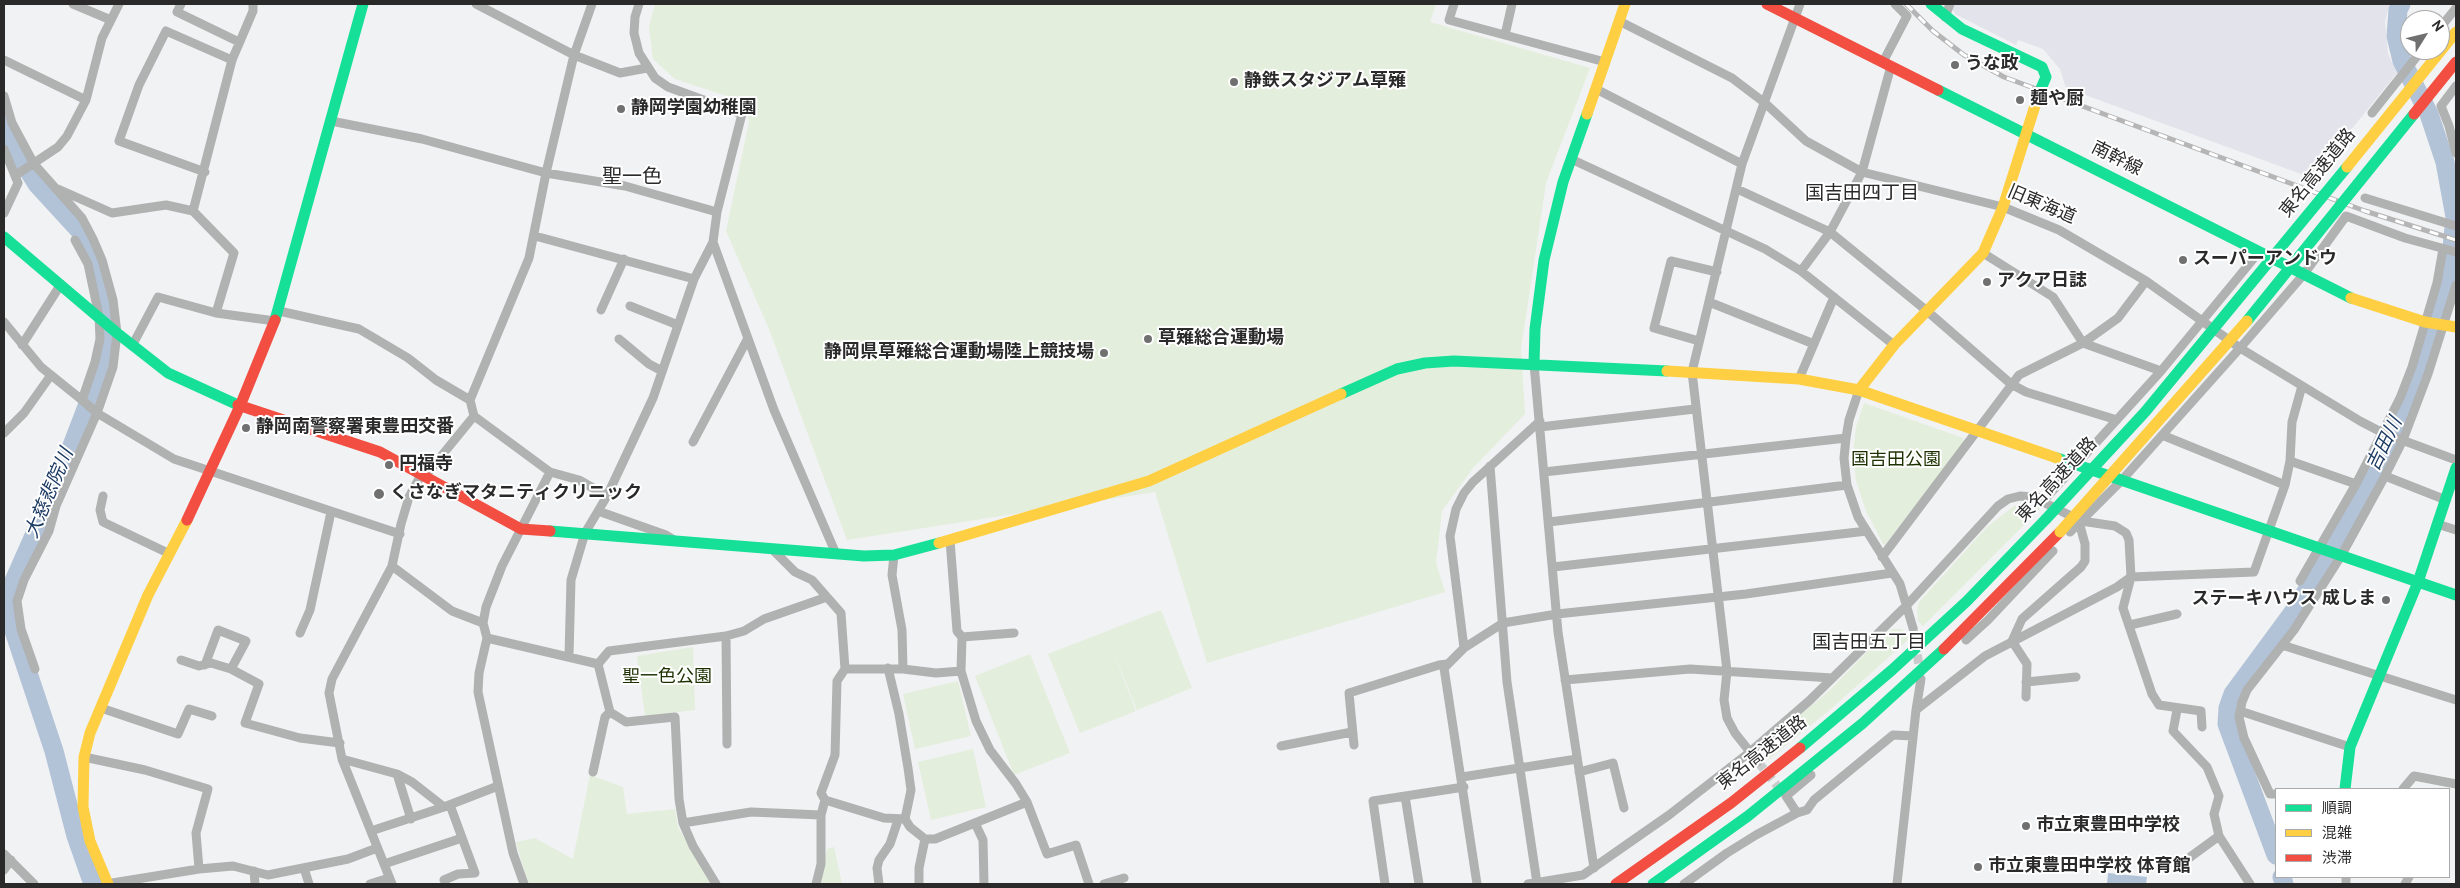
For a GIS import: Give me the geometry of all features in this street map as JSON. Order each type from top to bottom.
[{"type":"main road","points":[[107,884],[95,855],[86,825],[82,793],[84,757],[90,733],[148,595],[180,537],[208,472],[240,406],[277,316],[363,4]]},
{"type":"main road","points":[[1534,364],[1535,329],[1544,260],[1563,182],[1625,4]]},
{"type":"main road","name":"南幹線","points":[[1767,4],[2359,302],[2424,322],[2450,326]]},
{"type":"main road","points":[[1859,390],[1894,345],[1983,253],[2003,207],[2046,77],[2042,67],[1962,29],[1931,4]]},
{"type":"main road","name":"東名高速道路","points":[[1616,884],[1731,803],[1830,724],[1967,601],[2145,412],[2215,329],[2456,32]]},
{"type":"main road","name":"東名高速道路","points":[[1653,884],[1748,816],[1863,723],[1960,635],[2060,532],[2237,333],[2456,62]]},
{"type":"main road","points":[[4,238],[23,251],[132,346],[168,373],[240,406],[359,444],[521,528],[773,550],[894,555],[1150,481],[1397,369],[1425,363],[1454,361],[1799,378],[1859,390],[1976,432],[2077,464],[2269,533],[2456,595]]},
{"type":"main road","points":[[2345,788],[2350,747],[2418,582],[2456,468]]},
{"type":"street","points":[[73,4],[110,20]]},
{"type":"street","points":[[16,175],[58,147],[67,136],[86,100],[102,38],[119,4]]},
{"type":"street","points":[[181,4],[177,12],[239,42]]},
{"type":"street","points":[[193,211],[205,172],[215,120],[232,60],[252,11],[253,4]]},
{"type":"street","points":[[476,4],[574,55],[620,73],[647,68]]},
{"type":"street","points":[[592,4],[574,55],[546,172],[530,258],[470,400],[474,416],[550,472],[579,480],[607,496]]},
{"type":"street","points":[[569,656],[571,580],[585,533],[607,496],[653,398],[694,279],[713,242],[717,212],[742,114],[668,87],[655,78],[639,53],[634,33],[635,17],[639,4]]},
{"type":"street","points":[[1454,4],[1450,20],[1606,62]]},
{"type":"street","points":[[1504,35],[1512,4]]},
{"type":"street","points":[[1758,762],[1735,733],[1727,718],[1724,700],[1727,671],[1692,372],[1742,164],[1800,4]]},
{"type":"street","points":[[1801,271],[1830,232],[1862,172],[1887,64],[1907,16],[1895,4]]},
{"type":"street","points":[[1945,17],[1950,4]]},
{"type":"street","name":"旧東海道","points":[[1619,21],[1732,78],[1765,103],[1806,141],[1862,172],[2003,207],[2059,230],[2146,281],[2240,348],[2383,433],[2456,460]]},
{"type":"street","points":[[205,172],[119,141],[138,84],[166,31],[232,60]]},
{"type":"street","points":[[4,60],[86,100]]},
{"type":"street","points":[[2372,113],[2414,60]]},
{"type":"street","points":[[2456,86],[2453,96],[2441,106],[2449,126],[2456,153]]},
{"type":"street","points":[[1596,89],[1742,164]]},
{"type":"street","points":[[4,96],[12,123],[34,164],[82,218],[94,239],[113,300],[117,333],[112,367],[97,413],[56,506],[50,531],[24,580],[17,601],[22,629],[36,669]]},
{"type":"street","points":[[331,121],[422,139],[546,172],[625,186],[717,212]]},
{"type":"street","points":[[4,149],[18,183],[4,213]]},
{"type":"street","points":[[1571,159],[1764,249],[1801,271],[1894,345]]},
{"type":"street","points":[[55,188],[112,213],[166,205],[193,211],[234,253],[216,312]]},
{"type":"street","points":[[1737,189],[1830,232],[1927,311],[2011,384],[2026,392],[2118,420]]},
{"type":"street","points":[[2365,198],[2456,226]]},
{"type":"street","points":[[1797,812],[1786,796],[1988,620],[2122,480],[2240,348],[2304,274],[2346,216],[2404,238],[2456,252]]},
{"type":"street","points":[[535,236],[694,279]]},
{"type":"street","points":[[76,240],[88,264],[99,316],[100,339],[95,362],[82,400]]},
{"type":"street","points":[[713,242],[774,410],[836,554]]},
{"type":"street","points":[[2300,581],[2320,549],[2383,433],[2412,367],[2437,283],[2443,249]]},
{"type":"street","points":[[1490,466],[1507,682],[1520,768],[1532,884],[1583,875],[1750,752],[1832,678],[1906,606],[1998,506],[2008,499],[2020,496],[2036,499],[2046,498],[2118,420],[2259,252]]},
{"type":"street","points":[[1983,253],[2053,297],[2083,343],[2160,371]]},
{"type":"street","points":[[601,310],[624,259]]},
{"type":"street","points":[[1699,341],[1654,328],[1672,261],[1717,272]]},
{"type":"street","points":[[1882,556],[2019,375],[2083,343],[2118,318],[2146,281]]},
{"type":"street","points":[[22,345],[61,284]]},
{"type":"street","points":[[2275,794],[2270,794],[2247,746],[2240,725],[2240,711],[2247,690],[2282,645],[2341,556],[2385,476],[2403,440],[2450,326],[2456,285]]},
{"type":"street","points":[[132,346],[158,297],[216,312],[277,316],[359,329],[408,358],[436,380],[470,400]]},
{"type":"street","points":[[1799,378],[1834,297]]},
{"type":"street","points":[[1709,302],[1814,344]]},
{"type":"street","points":[[630,306],[678,325]]},
{"type":"street","points":[[4,322],[40,367],[97,413],[174,459],[208,472],[400,534]]},
{"type":"street","points":[[693,442],[748,338]]},
{"type":"street","points":[[619,339],[650,364],[662,370]]},
{"type":"street","points":[[1534,364],[1557,614],[1565,680],[1594,868]]},
{"type":"street","points":[[4,432],[24,413],[51,375]]},
{"type":"street","points":[[1916,710],[1985,656],[2117,587],[2131,577],[2254,572],[2285,485],[2290,461],[2292,422],[2302,386]]},
{"type":"street","points":[[1859,390],[1849,420],[1846,438],[1844,458],[1847,485],[1858,517],[1900,584],[1913,628]]},
{"type":"street","points":[[1464,648],[1450,536],[1454,515],[1464,493],[1490,466],[1540,424],[1695,409]]},
{"type":"street","points":[[370,884],[390,881],[342,759],[329,693],[332,679],[392,566],[409,497],[423,476],[474,416]]},
{"type":"street","points":[[2162,436],[2285,485]]},
{"type":"street","points":[[1544,472],[1846,438]]},
{"type":"street","points":[[2290,461],[2356,484]]},
{"type":"street","points":[[524,884],[513,853],[498,786],[478,692],[479,673],[486,638],[483,623],[495,580],[550,472]]},
{"type":"street","points":[[2385,476],[2446,500]]},
{"type":"street","points":[[1549,522],[1847,485]]},
{"type":"street","points":[[103,496],[100,510],[103,522],[170,554]]},
{"type":"street","points":[[2036,499],[2080,522],[2115,526],[2123,529],[2129,540],[2131,577],[2123,608],[2152,694],[2158,705],[2177,710],[2201,711],[2202,727]]},
{"type":"street","points":[[598,511],[666,535],[675,540]]},
{"type":"street","points":[[300,634],[310,610],[331,512]]},
{"type":"street","points":[[2012,641],[2022,619],[2081,567],[2085,561],[2085,544],[2080,522]]},
{"type":"street","points":[[2437,524],[2456,530]]},
{"type":"street","points":[[1553,567],[1866,531]]},
{"type":"street","points":[[950,540],[957,631],[962,637],[961,671],[976,721],[987,743],[1027,802],[1047,854],[1076,845],[1089,884]]},
{"type":"street","points":[[773,550],[796,572],[812,580],[841,613],[845,669],[837,681],[835,755],[821,793],[825,800],[821,815],[821,864],[816,884]]},
{"type":"street","points":[[894,555],[892,575],[902,630],[902,669]]},
{"type":"street","points":[[392,566],[452,611],[483,623]]},
{"type":"street","points":[[1477,884],[1464,787],[1444,668],[1464,648],[1503,623],[1557,614],[1718,596],[1892,573]]},
{"type":"street","points":[[598,664],[609,651],[726,636],[744,631],[764,619],[827,597]]},
{"type":"street","points":[[2130,625],[2177,614]]},
{"type":"street","points":[[205,665],[218,630],[246,641],[231,669]]},
{"type":"street","points":[[962,637],[1014,632]]},
{"type":"street","points":[[726,636],[727,744]]},
{"type":"street","points":[[486,638],[598,664]]},
{"type":"street","points":[[2012,641],[2026,664],[2026,696]]},
{"type":"street","points":[[2282,645],[2456,700]]},
{"type":"street","points":[[180,660],[199,666],[211,663],[231,669],[259,684],[244,723],[300,738],[340,743]]},
{"type":"street","points":[[598,664],[610,712],[626,722],[675,717],[679,799],[683,823],[693,846],[716,884]]},
{"type":"street","points":[[1354,745],[1349,693],[1447,664]]},
{"type":"street","points":[[845,669],[888,668],[936,673],[961,671]]},
{"type":"street","points":[[879,884],[877,868],[901,820],[911,790],[899,714],[888,668]]},
{"type":"street","points":[[1565,680],[1690,669],[1832,678]]},
{"type":"street","points":[[2026,682],[2076,677]]},
{"type":"street","points":[[1897,884],[1921,680]]},
{"type":"street","points":[[101,708],[178,734],[189,709],[212,716]]},
{"type":"street","points":[[2177,710],[2173,731],[2207,767],[2219,796],[2214,814],[2218,836],[2250,884]]},
{"type":"street","points":[[2240,711],[2350,747]]},
{"type":"street","points":[[593,772],[605,717],[610,712]]},
{"type":"street","points":[[1281,746],[1352,732]]},
{"type":"street","points":[[1688,883],[1727,853],[1797,812],[1807,810],[1814,800],[1893,735],[1913,736]]},
{"type":"street","points":[[84,757],[145,770],[208,789],[196,833],[199,869]]},
{"type":"street","points":[[342,759],[397,774],[447,806],[462,838],[475,874],[458,874],[444,880]]},
{"type":"street","points":[[1462,777],[1577,759]]},
{"type":"street","points":[[1579,772],[1613,763],[1624,808]]},
{"type":"street","points":[[397,774],[411,819]]},
{"type":"street","points":[[2406,788],[2414,776],[2456,784]]},
{"type":"street","points":[[370,831],[411,819],[498,786]]},
{"type":"street","points":[[1385,884],[1373,802],[1464,787]]},
{"type":"street","points":[[1405,796],[1419,884]]},
{"type":"street","points":[[825,800],[901,820],[925,839],[935,839],[1027,802]]},
{"type":"street","points":[[683,823],[751,812],[821,815]]},
{"type":"street","points":[[975,824],[983,840],[984,884]]},
{"type":"street","points":[[2182,863],[2218,836]]},
{"type":"street","points":[[384,864],[462,838]]},
{"type":"street","points":[[919,884],[919,868],[925,839]]},
{"type":"street","points":[[107,884],[199,869],[233,866],[268,875],[348,859],[377,848]]},
{"type":"street","points":[[4,870],[7,857]]},
{"type":"street","points":[[7,857],[34,884]]},
{"type":"street","points":[[304,868],[309,884]]},
{"type":"street","points":[[254,871],[255,884]]},
{"type":"street","points":[[1104,884],[1124,878]]},
{"type":"shaded area","points":[[1954,4],[2390,4],[2385,21],[2388,54],[2397,73],[2312,178],[2066,88],[2060,69],[2043,49],[2018,40],[2016,45],[1955,14],[1952,8]]},
{"type":"green space","name":"草薙総合運動場","points":[[655,4],[1436,4],[1430,22],[1590,68],[1546,183],[1521,349],[1525,414],[1473,468],[1442,511],[1436,563],[1445,592],[1207,663],[1155,492],[847,540],[769,329],[726,231],[749,122],[745,102],[675,79],[653,59],[649,27]]},
{"type":"green space","name":"国吉田公園","points":[[1864,403],[1963,438],[1964,442],[1884,546],[1866,511],[1856,481],[1853,454],[1856,427]]},
{"type":"green space","points":[[2039,503],[2043,506],[1923,626],[1918,621],[1917,609],[1919,602],[1987,527],[2014,506]]},
{"type":"green space","points":[[1161,610],[1192,688],[1137,710],[1110,644],[1136,711],[1080,733],[1048,654]]},
{"type":"green space","points":[[1892,629],[1902,629],[1910,638],[1831,709],[1768,760],[1763,755],[1766,743],[1829,691],[1885,633]]},
{"type":"green space","name":"聖一色公園","points":[[693,647],[695,710],[645,716],[637,656]]},
{"type":"green space","points":[[1030,654],[1070,753],[1014,775],[975,676]]},
{"type":"green space","points":[[958,681],[971,736],[915,749],[903,694]]},
{"type":"green space","points":[[973,749],[986,807],[931,820],[918,762]]},
{"type":"green space","points":[[590,775],[623,787],[627,814],[675,809],[678,827],[711,884],[528,884],[516,842],[535,838],[573,859]]},
{"type":"green space","points":[[834,847],[842,884],[820,884],[827,849]]},
{"type":"water","points":[[2108,873],[2147,877],[2146,884],[2107,884]]},
{"type":"waterway","name":"吉田川","points":[[2275,852],[2227,724],[2228,708],[2233,694],[2292,614],[2321,568],[2385,452],[2408,404],[2429,351],[2451,258],[2455,217],[2445,162],[2429,114],[2402,61],[2396,36],[2398,10],[2401,4]]},
{"type":"waterway","name":"大慈悲院川","points":[[4,124],[18,154],[37,184],[82,233],[97,264],[107,299],[110,323],[101,370],[60,477],[13,583],[10,607],[13,628],[54,751],[76,836],[93,884]]},
{"type":"waterway","name":"吉田川","points":[[2282,878],[2284,884]]},
{"type":"tunnel","points":[[1913,628],[1920,672]]},
{"type":"tunnel","points":[[1758,762],[1783,793]]},
{"type":"railway","points":[[1906,4],[1933,31],[1964,55],[2004,77],[2365,211],[2456,240]]},
{"type":"traffic: fast","points":[[275,320],[363,4]]},
{"type":"traffic: fast","points":[[1931,4],[1962,29],[2042,67],[2046,77],[2039,93]]},
{"type":"traffic: fast","points":[[1938,90],[2351,298]]},
{"type":"traffic: fast","points":[[1534,364],[1535,329],[1544,260],[1563,182],[1587,114]]},
{"type":"traffic: fast","points":[[2247,321],[2414,114]]},
{"type":"traffic: fast","points":[[2046,519],[2145,412],[2347,167]]},
{"type":"traffic: fast","points":[[4,237],[117,333],[168,373],[238,405]]},
{"type":"traffic: fast","points":[[1341,394],[1397,369],[1425,363],[1454,361],[1667,371]]},
{"type":"traffic: fast","points":[[2057,458],[2456,595]]},
{"type":"traffic: fast","points":[[2345,788],[2350,747],[2418,582],[2456,468]]},
{"type":"traffic: fast","points":[[1800,748],[1892,670],[1967,601],[2046,519]]},
{"type":"traffic: fast","points":[[550,531],[864,556],[894,555],[939,543]]},
{"type":"traffic: fast","points":[[1653,884],[1748,816],[1863,723],[1944,649]]},
{"type":"traffic: slow","points":[[1587,114],[1625,4]]},
{"type":"traffic: slow","points":[[2347,167],[2456,32]]},
{"type":"traffic: slow","points":[[1859,390],[1894,345],[1983,253],[2003,207],[2039,93]]},
{"type":"traffic: slow","points":[[2351,298],[2425,322],[2456,327]]},
{"type":"traffic: slow","points":[[2060,532],[2247,321]]},
{"type":"traffic: slow","points":[[1667,371],[1799,379],[1859,390],[2057,458]]},
{"type":"traffic: slow","points":[[939,543],[1149,481],[1341,394]]},
{"type":"traffic: slow","points":[[108,884],[90,841],[83,807],[84,757],[90,733],[148,595],[187,520]]},
{"type":"traffic: jam","points":[[1767,4],[1938,90]]},
{"type":"traffic: jam","points":[[2414,114],[2456,62]]},
{"type":"traffic: jam","points":[[187,520],[240,406],[275,320]]},
{"type":"traffic: jam","points":[[238,405],[380,452],[521,529],[550,531]]},
{"type":"traffic: jam","points":[[1944,649],[2060,532]]},
{"type":"traffic: jam","points":[[1616,884],[1731,803],[1800,748]]},
{"type":"place","name":"うな政","points":[[1955,65]]},
{"type":"place","name":"静鉄スタジアム草薙","points":[[1234,82]]},
{"type":"place","name":"麺や厨","points":[[2020,100]]},
{"type":"place","name":"静岡学園幼稚園","points":[[621,109]]},
{"type":"place","name":"スーパーアンドウ","points":[[2183,260]]},
{"type":"place","name":"アクア日誌","points":[[1987,282]]},
{"type":"place","name":"草薙総合運動場","points":[[1148,339]]},
{"type":"place","name":"静岡県草薙総合運動場陸上競技場","points":[[1104,353]]},
{"type":"place","name":"静岡南警察署東豊田交番","points":[[246,428]]},
{"type":"place","name":"円福寺","points":[[389,465]]},
{"type":"place","name":"くさなぎマタニティクリニック","points":[[379,494]]},
{"type":"place","name":"ステーキハウス 成しま","points":[[2386,600]]},
{"type":"place","name":"市立東豊田中学校","points":[[2026,826]]},
{"type":"place","name":"市立東豊田中学校 体育館","points":[[1978,867]]},
{"type":"district","name":"聖一色","points":[[632,179]]},
{"type":"district","name":"国吉田四丁目","points":[[1862,195]]},
{"type":"district","name":"国吉田五丁目","points":[[1869,644]]}]
